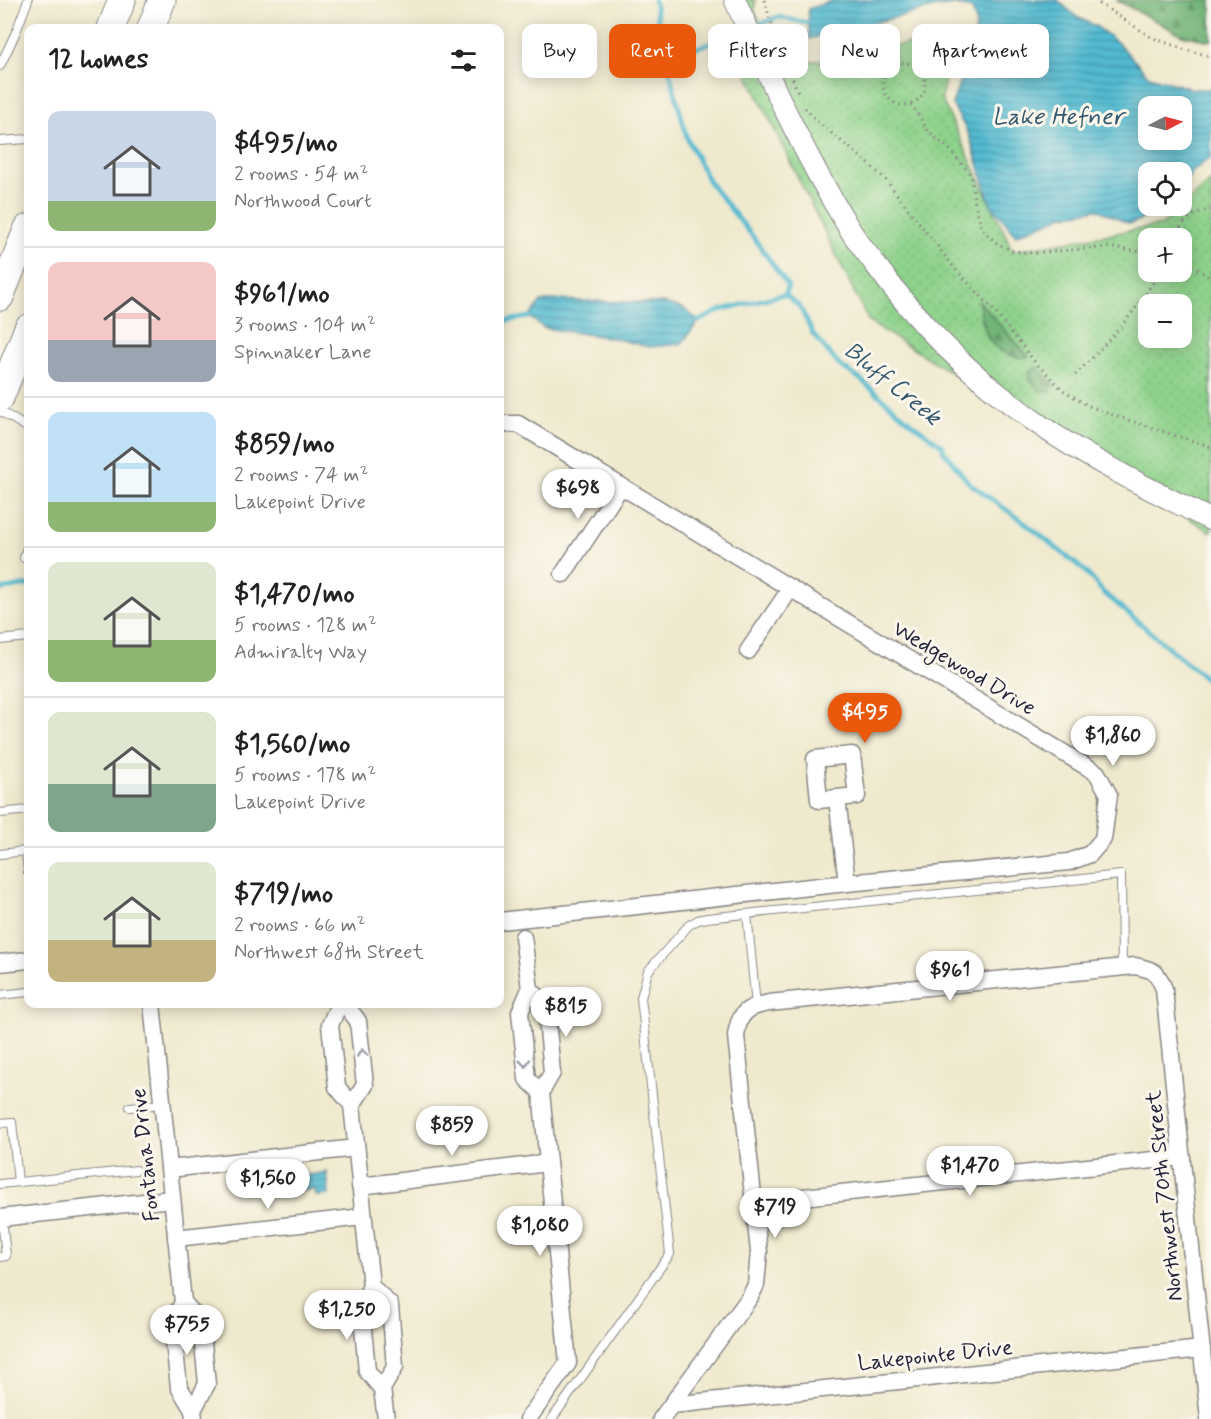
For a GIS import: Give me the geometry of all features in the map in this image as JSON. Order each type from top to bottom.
[{"type":"highway","points":[[113,24],[123,0]]},
{"type":"highway","points":[[153,24],[162,0]]},
{"type":"highway","points":[[0,297],[24,238]]},
{"type":"highway","points":[[0,398],[17,367],[24,342]]},
{"type":"street","points":[[738,7],[791,121],[850,230],[894,290],[934,336],[963,364],[1036,422],[1139,483],[1211,520]]},
{"type":"street","name":"Wedgewood Drive","points":[[504,424],[518,424],[1097,773],[1109,795],[1103,839],[1090,854],[1069,862],[847,883],[504,921]]},
{"type":"street","points":[[563,574],[621,486]]},
{"type":"street","points":[[748,651],[791,588]]},
{"type":"street","points":[[837,798],[847,883]]},
{"type":"street","points":[[523,937],[530,989],[520,1012],[527,1079],[541,1092]]},
{"type":"street","points":[[0,963],[24,960]]},
{"type":"street","name":"Northwest 70th Street","points":[[1122,967],[1135,966],[1154,970],[1160,978],[1166,1001],[1209,1419]]},
{"type":"street","points":[[661,1419],[750,1297],[756,1285],[759,1252],[755,1202],[736,1036],[737,1024],[749,1009],[1122,967]]},
{"type":"street","points":[[528,1419],[568,1363],[541,1092],[552,1073],[546,1006],[530,989]]},
{"type":"street","name":"Fontana Drive","points":[[152,1008],[183,1302],[172,1324],[179,1387],[194,1414]]},
{"type":"street","points":[[337,1008],[330,1025],[337,1087],[352,1104],[371,1286],[361,1307],[367,1371],[382,1389],[386,1419]]},
{"type":"street","points":[[348,1008],[358,1021],[365,1084],[352,1104]]},
{"type":"street","points":[[168,1169],[356,1148]]},
{"type":"street","points":[[755,1202],[1182,1157]]},
{"type":"street","points":[[360,1186],[548,1163]]},
{"type":"street","points":[[1,1218],[45,1219],[171,1199]]},
{"type":"street","points":[[176,1238],[363,1217]]},
{"type":"street","points":[[371,1286],[390,1305],[395,1367],[382,1389]]},
{"type":"street","name":"Fontana Drive","points":[[183,1302],[201,1323],[207,1384],[194,1414]]},
{"type":"street","name":"Lakepointe Drive","points":[[672,1405],[1202,1349]]},
{"type":"lane","points":[[0,66],[16,33],[28,0]]},
{"type":"lane","points":[[0,141],[24,138]]},
{"type":"lane","points":[[0,411],[24,426]]},
{"type":"lane","points":[[0,640],[24,637]]},
{"type":"lane","points":[[0,813],[24,810]]},
{"type":"lane","points":[[0,854],[24,851]]},
{"type":"lane","points":[[552,1419],[670,1254],[641,998],[648,971],[689,925],[698,920],[747,914],[1121,875],[1122,967]]},
{"type":"lane","points":[[747,914],[749,1009]]},
{"type":"lane","points":[[0,995],[24,992]]},
{"type":"lane","points":[[130,1107],[161,1104]]},
{"type":"lane","points":[[0,1123],[12,1122],[18,1182]]},
{"type":"lane","points":[[0,1184],[136,1170]]},
{"type":"lane","points":[[0,1257],[6,1256],[1,1218]]},
{"type":"path","points":[[764,0],[781,52],[807,112],[885,179],[956,270],[992,308],[1035,362],[1063,390],[1087,405],[1211,447]]},
{"type":"path","points":[[1094,0],[1151,37],[1186,50],[1211,56]]},
{"type":"path","points":[[900,64],[914,66],[920,70],[925,82],[921,96],[911,104],[904,105],[891,101],[884,90],[883,83],[888,70],[900,64]]},
{"type":"path","points":[[911,104],[929,132],[949,149],[971,175],[974,200],[982,229],[995,242],[1012,251],[1033,253],[1108,247],[1138,251]]},
{"type":"path","points":[[1180,228],[1186,219],[1203,210],[1211,210]]},
{"type":"path","points":[[1192,266],[1209,277],[1211,271]]},
{"type":"path","points":[[1075,375],[1105,346],[1152,282]]},
{"type":"green space","points":[[744,0],[755,0],[755,11],[761,24],[755,24]]},
{"type":"green space","points":[[1116,0],[1211,0],[1211,41],[1182,35]]},
{"type":"green space","points":[[912,43],[912,78],[945,78],[941,98],[1013,251],[1138,229],[1138,282],[1192,282],[1192,228],[1145,228],[1162,225],[1172,216],[1192,216],[1192,198],[1211,181],[1211,532],[869,322],[749,78],[808,78],[808,62],[820,60],[820,78],[900,78],[900,45]]},
{"type":"green space","points":[[978,300],[1028,356],[1011,356],[992,343],[985,330]]},
{"type":"green space","points":[[1037,367],[1054,386],[1049,392],[1040,390],[1029,378],[1029,372]]},
{"type":"water","name":"Lake Hefner","points":[[834,0],[1057,0],[1077,17],[1097,27],[1118,43],[1149,76],[1192,89],[1211,89],[1211,157],[1192,172],[1192,162],[1138,162],[1138,216],[1149,216],[1130,224],[1097,209],[1064,215],[1016,235],[991,205],[969,135],[952,104],[961,78],[1049,78],[1049,24],[976,24],[972,9],[956,5],[937,7],[869,24],[820,24],[820,36],[809,39],[808,9]]},
{"type":"water","points":[[553,300],[662,303],[683,308],[699,321],[681,344],[650,347],[612,338],[544,328],[529,317],[541,302]]},
{"type":"water","points":[[327,1172],[329,1195],[316,1196],[315,1190],[295,1191],[293,1178]]},
{"type":"waterway","name":"Bluff Creek","points":[[654,0],[662,48],[687,138],[709,182],[754,238],[788,286],[785,294],[800,307],[813,334],[839,365],[860,379],[909,421],[943,446],[943,450],[969,483],[1025,523],[1085,571],[1104,593],[1211,683]]},
{"type":"waterway","points":[[760,24],[778,17],[808,23]]},
{"type":"waterway","points":[[696,48],[708,44]]},
{"type":"waterway","points":[[699,321],[721,310],[785,294]]},
{"type":"waterway","points":[[504,321],[529,317]]},
{"type":"waterway","points":[[0,590],[24,586]]}]
